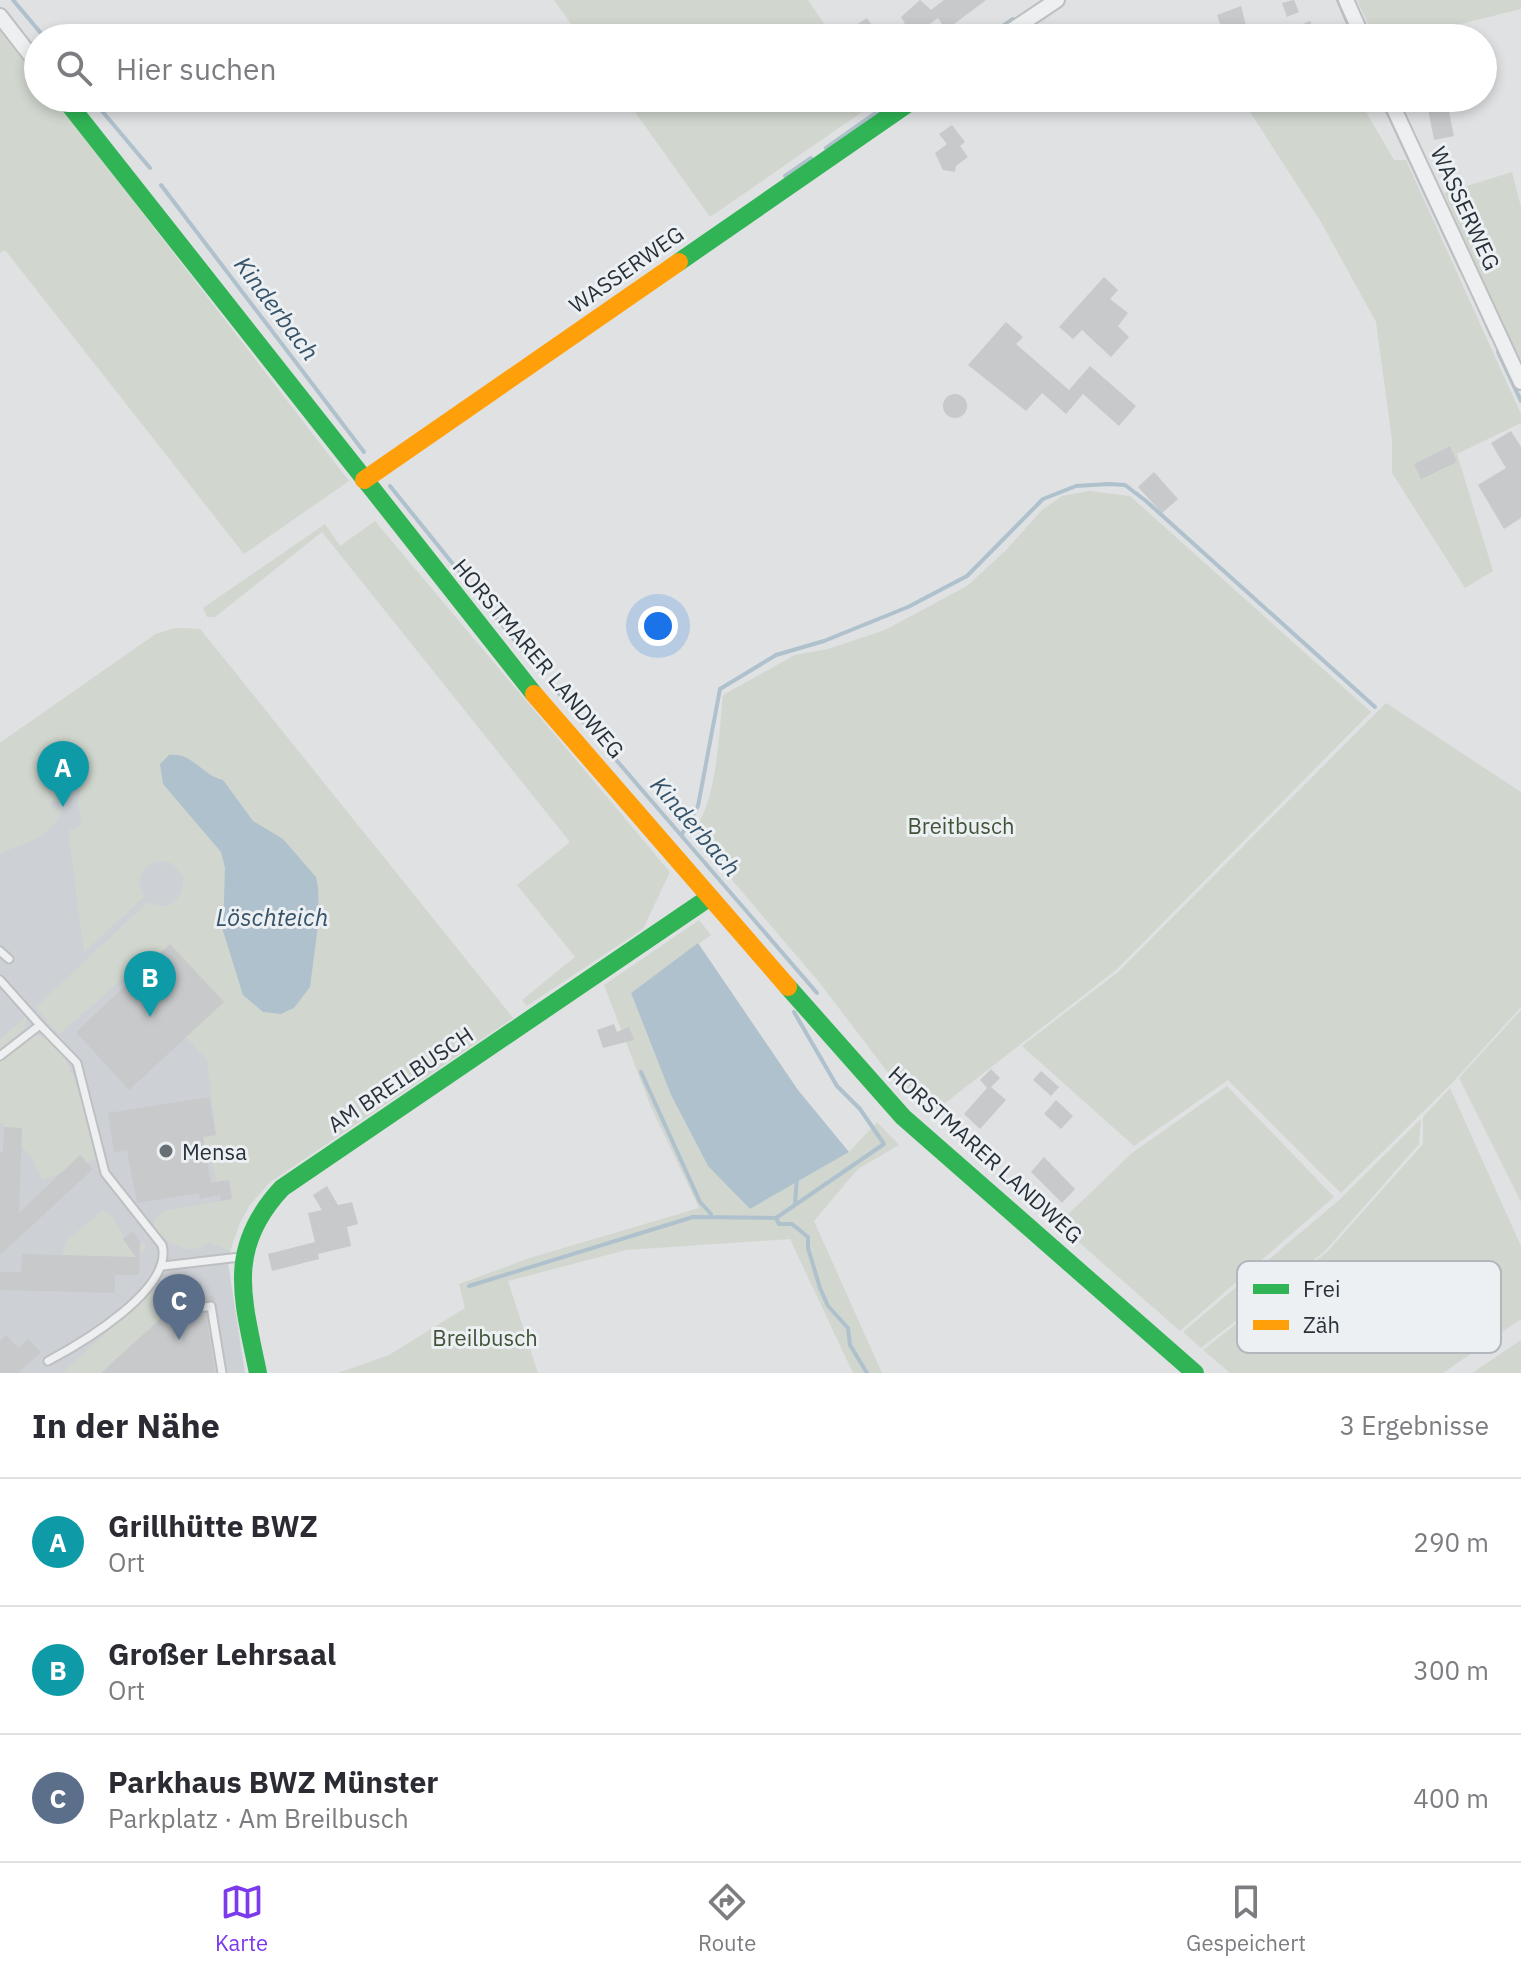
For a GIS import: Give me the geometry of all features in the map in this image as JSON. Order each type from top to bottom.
[{"type":"street","points":[[1021,24],[1057,0]]},
{"type":"street","points":[[1346,0],[1357,24]]},
{"type":"street","points":[[0,16],[24,47]]},
{"type":"street","name":"HORSTMARER LANDWEG","points":[[75,112],[530,689],[903,1117],[1195,1373]]},
{"type":"street","name":"WASSERWEG","points":[[364,480],[896,112]]},
{"type":"street","name":"WASSERWEG","points":[[1396,112],[1521,382]]},
{"type":"street","name":"AM BREILBUSCH","points":[[258,1373],[241,1278],[241,1257],[251,1224],[264,1204],[282,1188],[710,897]]},
{"type":"lane","points":[[0,951],[9,959]]},
{"type":"lane","points":[[0,980],[77,1063],[105,1173],[162,1245],[163,1266],[150,1284],[93,1337],[48,1361]]},
{"type":"lane","points":[[0,1056],[40,1025]]},
{"type":"lane","points":[[163,1266],[241,1257]]},
{"type":"lane","points":[[200,1308],[211,1306],[222,1373]]},
{"type":"shaded area","points":[[175,628],[200,629],[513,1018],[270,1182],[253,1199],[234,1233],[228,1263],[245,1373],[0,1373],[0,743],[156,634]]},
{"type":"green space","points":[[554,0],[808,0],[824,24],[571,24]]},
{"type":"green space","points":[[1357,0],[1521,0],[1521,9],[1460,24],[1368,24]]},
{"type":"green space","points":[[0,31],[24,62],[24,112],[65,112],[349,481],[244,554],[5,250],[0,253]]},
{"type":"green space","points":[[635,112],[862,112],[710,217]]},
{"type":"green space","points":[[1250,112],[1366,112],[1394,160],[1406,160],[1521,414],[1521,423],[1457,454],[1493,571],[1465,588],[1392,473],[1392,440],[1376,322],[1321,222]]},
{"type":"green space","points":[[1512,172],[1521,207],[1521,366],[1444,193]]},
{"type":"green space","name":"Breitbusch","points":[[1089,491],[1130,496],[1371,712],[1116,970],[931,1114],[902,1091],[819,982],[691,832],[700,821],[711,788],[723,695],[795,655],[828,649],[885,630],[967,586],[1006,550],[1042,510],[1062,496]]},
{"type":"green space","points":[[375,521],[670,872],[643,929],[527,1006],[522,1000],[575,957],[517,885],[570,842],[322,532],[215,617],[207,617],[203,608],[325,524],[340,546]]},
{"type":"green space","points":[[175,628],[200,629],[513,1018],[270,1182],[244,1212],[230,1251],[209,1242],[202,1247],[187,1249],[154,1230],[154,1220],[163,1211],[232,1199],[229,1180],[216,1182],[211,1157],[206,1157],[203,1137],[216,1135],[207,1060],[186,1037],[156,958],[151,954],[59,1034],[36,1007],[148,902],[163,906],[174,902],[179,897],[183,876],[172,863],[156,862],[147,867],[139,881],[144,897],[84,952],[69,836],[70,830],[82,825],[78,803],[80,790],[70,788],[62,795],[61,802],[52,801],[51,808],[62,809],[58,819],[45,833],[0,854],[0,743],[156,634]]},
{"type":"green space","points":[[1386,703],[1521,792],[1521,1007],[1454,1081],[1341,1193],[1228,1080],[1134,1146],[1022,1046],[1118,972]]},
{"type":"green space","name":"Breilbusch","points":[[699,920],[711,935],[631,993],[671,1095],[708,1166],[750,1209],[849,1152],[877,1122],[899,1145],[858,1169],[814,1221],[882,1373],[853,1373],[790,1239],[626,1250],[508,1281],[538,1373],[338,1373],[389,1355],[465,1308],[459,1284],[533,1257],[699,1208],[651,1107],[604,985]]},
{"type":"green space","points":[[1521,1010],[1521,1202],[1459,1078]]},
{"type":"green space","points":[[26,1016],[25,1028],[0,1049],[0,1040]]},
{"type":"green space","points":[[35,1036],[49,1041],[70,1068],[96,1159],[42,1180],[32,1158],[0,1121],[0,1062]]},
{"type":"green space","points":[[1227,1086],[1334,1197],[1260,1261],[1237,1261],[1237,1281],[1180,1331],[1058,1224],[1132,1153]]},
{"type":"green space","points":[[1450,1088],[1521,1246],[1521,1319],[1501,1333],[1501,1261],[1316,1261],[1423,1144],[1423,1117]]},
{"type":"green space","points":[[1421,1119],[1419,1144],[1325,1251],[1312,1261],[1267,1261],[1339,1200]]},
{"type":"green space","points":[[103,1210],[113,1217],[131,1251],[145,1241],[145,1249],[137,1259],[134,1273],[127,1275],[116,1267],[59,1266],[67,1240]]},
{"type":"green space","points":[[175,1275],[189,1293],[101,1373],[62,1373],[164,1280]]},
{"type":"green space","points":[[1237,1286],[1237,1320],[1201,1348],[1183,1332]]},
{"type":"green space","points":[[1237,1323],[1237,1353],[1472,1353],[1443,1373],[1230,1373],[1203,1350]]},
{"type":"green space","points":[[1521,1340],[1521,1373],[1472,1373]]},
{"type":"water","name":"Löschteich","points":[[169,755],[191,760],[223,780],[253,821],[283,839],[316,877],[319,918],[310,987],[294,1008],[281,1014],[263,1012],[243,995],[223,931],[225,868],[221,852],[163,784],[160,764]]},
{"type":"water","points":[[698,943],[798,1090],[849,1152],[750,1209],[708,1166],[671,1095],[631,993]]},
{"type":"building","points":[[920,0],[931,10],[944,0],[986,0],[954,24],[942,24],[938,18],[930,24],[903,24],[901,17]]},
{"type":"building","points":[[1294,0],[1299,12],[1287,17],[1282,3]]},
{"type":"building","points":[[1241,6],[1246,24],[1220,24],[1217,15]]},
{"type":"building","points":[[867,18],[871,24],[858,24]]},
{"type":"building","points":[[1429,112],[1449,112],[1454,136],[1434,140]]},
{"type":"building","points":[[952,125],[965,142],[960,146],[968,157],[956,166],[955,172],[943,170],[935,153],[947,144],[939,134]]},
{"type":"building","points":[[1104,277],[1118,290],[1110,299],[1128,313],[1118,326],[1129,337],[1111,357],[1082,330],[1073,339],[1059,327]]},
{"type":"building","points":[[1006,322],[1023,337],[1016,344],[1069,390],[1090,366],[1136,406],[1119,426],[1083,394],[1066,414],[1042,393],[1026,411],[968,365]]},
{"type":"building","points":[[955,394],[966,401],[967,406],[960,417],[955,418],[944,411],[943,406],[950,395]]},
{"type":"building","points":[[1511,431],[1521,447],[1521,518],[1504,529],[1478,485],[1506,468],[1491,443]]},
{"type":"building","points":[[1450,446],[1457,462],[1421,479],[1414,464]]},
{"type":"building","points":[[1154,472],[1178,499],[1162,513],[1138,487]]},
{"type":"building","points":[[170,944],[224,1002],[129,1090],[76,1032]]},
{"type":"building","points":[[614,1024],[617,1032],[629,1027],[634,1040],[603,1048],[597,1030]]},
{"type":"building","points":[[991,1069],[1000,1078],[991,1087],[1006,1100],[980,1129],[964,1114],[987,1088],[980,1080]]},
{"type":"building","points":[[1041,1071],[1059,1087],[1051,1096],[1033,1080]]},
{"type":"building","name":"Mensa","points":[[209,1097],[216,1135],[203,1137],[211,1183],[229,1180],[232,1199],[221,1201],[220,1195],[200,1199],[199,1193],[137,1203],[127,1150],[114,1152],[108,1113]]},
{"type":"building","points":[[1056,1100],[1073,1116],[1061,1129],[1044,1114]]},
{"type":"building","points":[[4,1127],[22,1128],[19,1213],[80,1155],[93,1169],[0,1255],[0,1152],[3,1152]]},
{"type":"building","points":[[1044,1157],[1075,1189],[1062,1203],[1031,1172]]},
{"type":"building","points":[[327,1186],[338,1205],[352,1202],[358,1224],[347,1227],[351,1246],[318,1254],[319,1259],[272,1271],[268,1254],[315,1242],[308,1213],[322,1210],[313,1195]]},
{"type":"building","points":[[133,1232],[140,1241],[139,1275],[115,1275],[115,1293],[0,1290],[0,1272],[21,1272],[22,1254],[136,1257],[123,1239]]},
{"type":"building","points":[[201,1282],[204,1297],[214,1296],[215,1301],[198,1302],[194,1308],[197,1314],[206,1314],[215,1373],[101,1373]]},
{"type":"building","points":[[6,1335],[18,1348],[28,1339],[41,1352],[18,1373],[0,1373],[0,1341]]},
{"type":"waterway","name":"Kinderbach","points":[[13,0],[33,24]]},
{"type":"waterway","points":[[1338,0],[1348,24]]},
{"type":"waterway","points":[[1006,24],[1013,19]]},
{"type":"waterway","name":"Kinderbach","points":[[103,112],[150,168]]},
{"type":"waterway","points":[[826,148],[877,112]]},
{"type":"waterway","points":[[1388,112],[1461,270]]},
{"type":"waterway","points":[[785,176],[811,158]]},
{"type":"waterway","name":"Kinderbach","points":[[161,185],[364,452]]},
{"type":"waterway","points":[[1472,292],[1492,337]]},
{"type":"waterway","points":[[1498,352],[1521,401]]},
{"type":"waterway","points":[[682,834],[698,806],[720,689],[776,655],[824,641],[908,607],[967,576],[1043,499],[1076,486],[1125,485],[1375,707]]},
{"type":"waterway","name":"Kinderbach","points":[[390,486],[541,673]]},
{"type":"waterway","name":"Kinderbach","points":[[549,682],[817,993]]},
{"type":"waterway","name":"Kinderbach","points":[[794,1012],[837,1086],[860,1109],[884,1144],[776,1218],[779,1224],[792,1224],[808,1237],[808,1248],[820,1288],[828,1306],[848,1328],[850,1345],[867,1373]]},
{"type":"waterway","points":[[641,1072],[700,1202],[711,1214]]},
{"type":"waterway","points":[[795,1204],[797,1177]]},
{"type":"waterway","points":[[469,1286],[693,1217],[776,1218]]},
{"type":"traffic: fast","points":[[75,112],[534,694]]},
{"type":"traffic: fast","points":[[679,262],[896,112]]},
{"type":"traffic: fast","points":[[258,1373],[244,1298],[245,1254],[264,1210],[282,1188],[710,897]]},
{"type":"traffic: fast","points":[[788,987],[903,1117],[1195,1373]]},
{"type":"traffic: slow","points":[[364,480],[679,262]]},
{"type":"traffic: slow","points":[[534,694],[788,987]]},
{"type":"place","name":"Grillhütte BWZ","points":[[63,807]]},
{"type":"place","name":"Großer Lehrsaal","points":[[150,1017]]},
{"type":"place","name":"Mensa","points":[[166,1151]]},
{"type":"place","name":"Parkhaus BWZ Münster","points":[[179,1340]]}]
